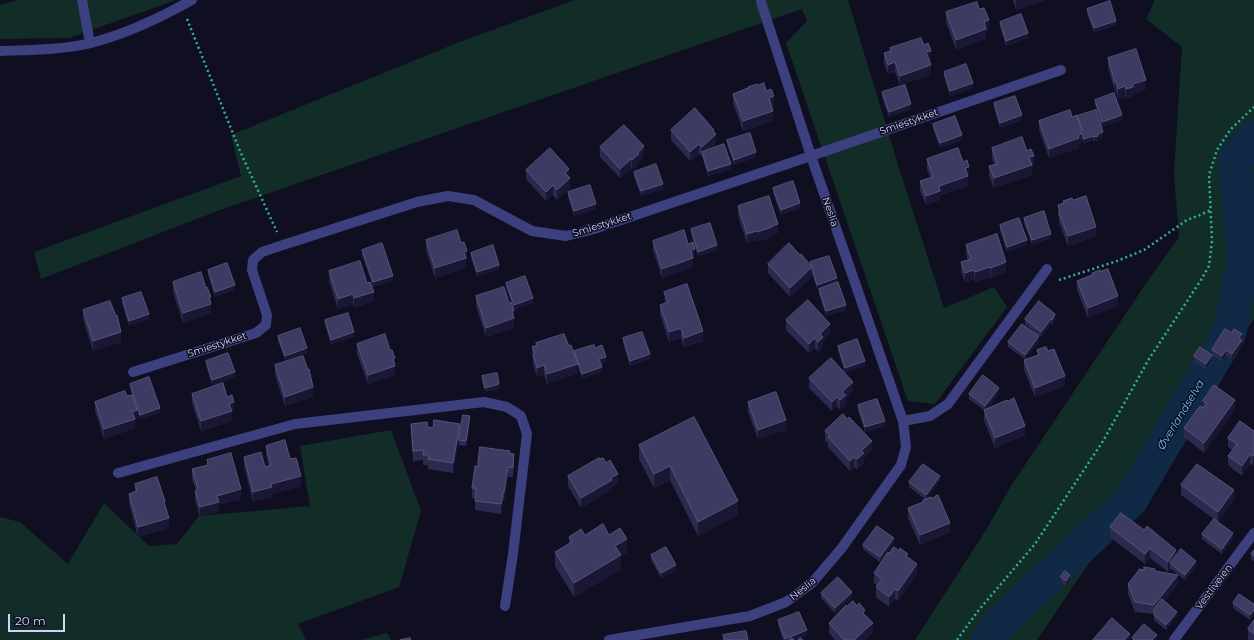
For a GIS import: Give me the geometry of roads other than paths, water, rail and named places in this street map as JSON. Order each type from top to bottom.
[{"type":"street","points":[[82,0],[90,43]]},
{"type":"street","points":[[0,51],[41,50],[90,43],[131,31],[192,0]]},
{"type":"street","name":"Neslia","points":[[609,640],[750,616],[786,602],[812,583],[841,549],[901,465],[906,446],[903,421],[811,156],[761,2]]},
{"type":"street","name":"Smiestykket","points":[[133,372],[256,333],[266,325],[268,315],[252,270],[253,260],[262,252],[283,245],[417,202],[448,196],[474,200],[532,231],[566,236],[594,229],[1061,70]]},
{"type":"street","points":[[903,421],[930,416],[948,404],[1047,269]]},
{"type":"street","points":[[118,473],[295,424],[484,402],[507,407],[521,416],[527,434],[513,554],[505,606]]},
{"type":"street","name":"Vestliveien","points":[[1174,640],[1254,533]]},
{"type":"waterway","name":"Øverlandselva","points":[[989,640],[999,624],[1131,500],[1229,334],[1244,260],[1235,160],[1254,138]]}]
